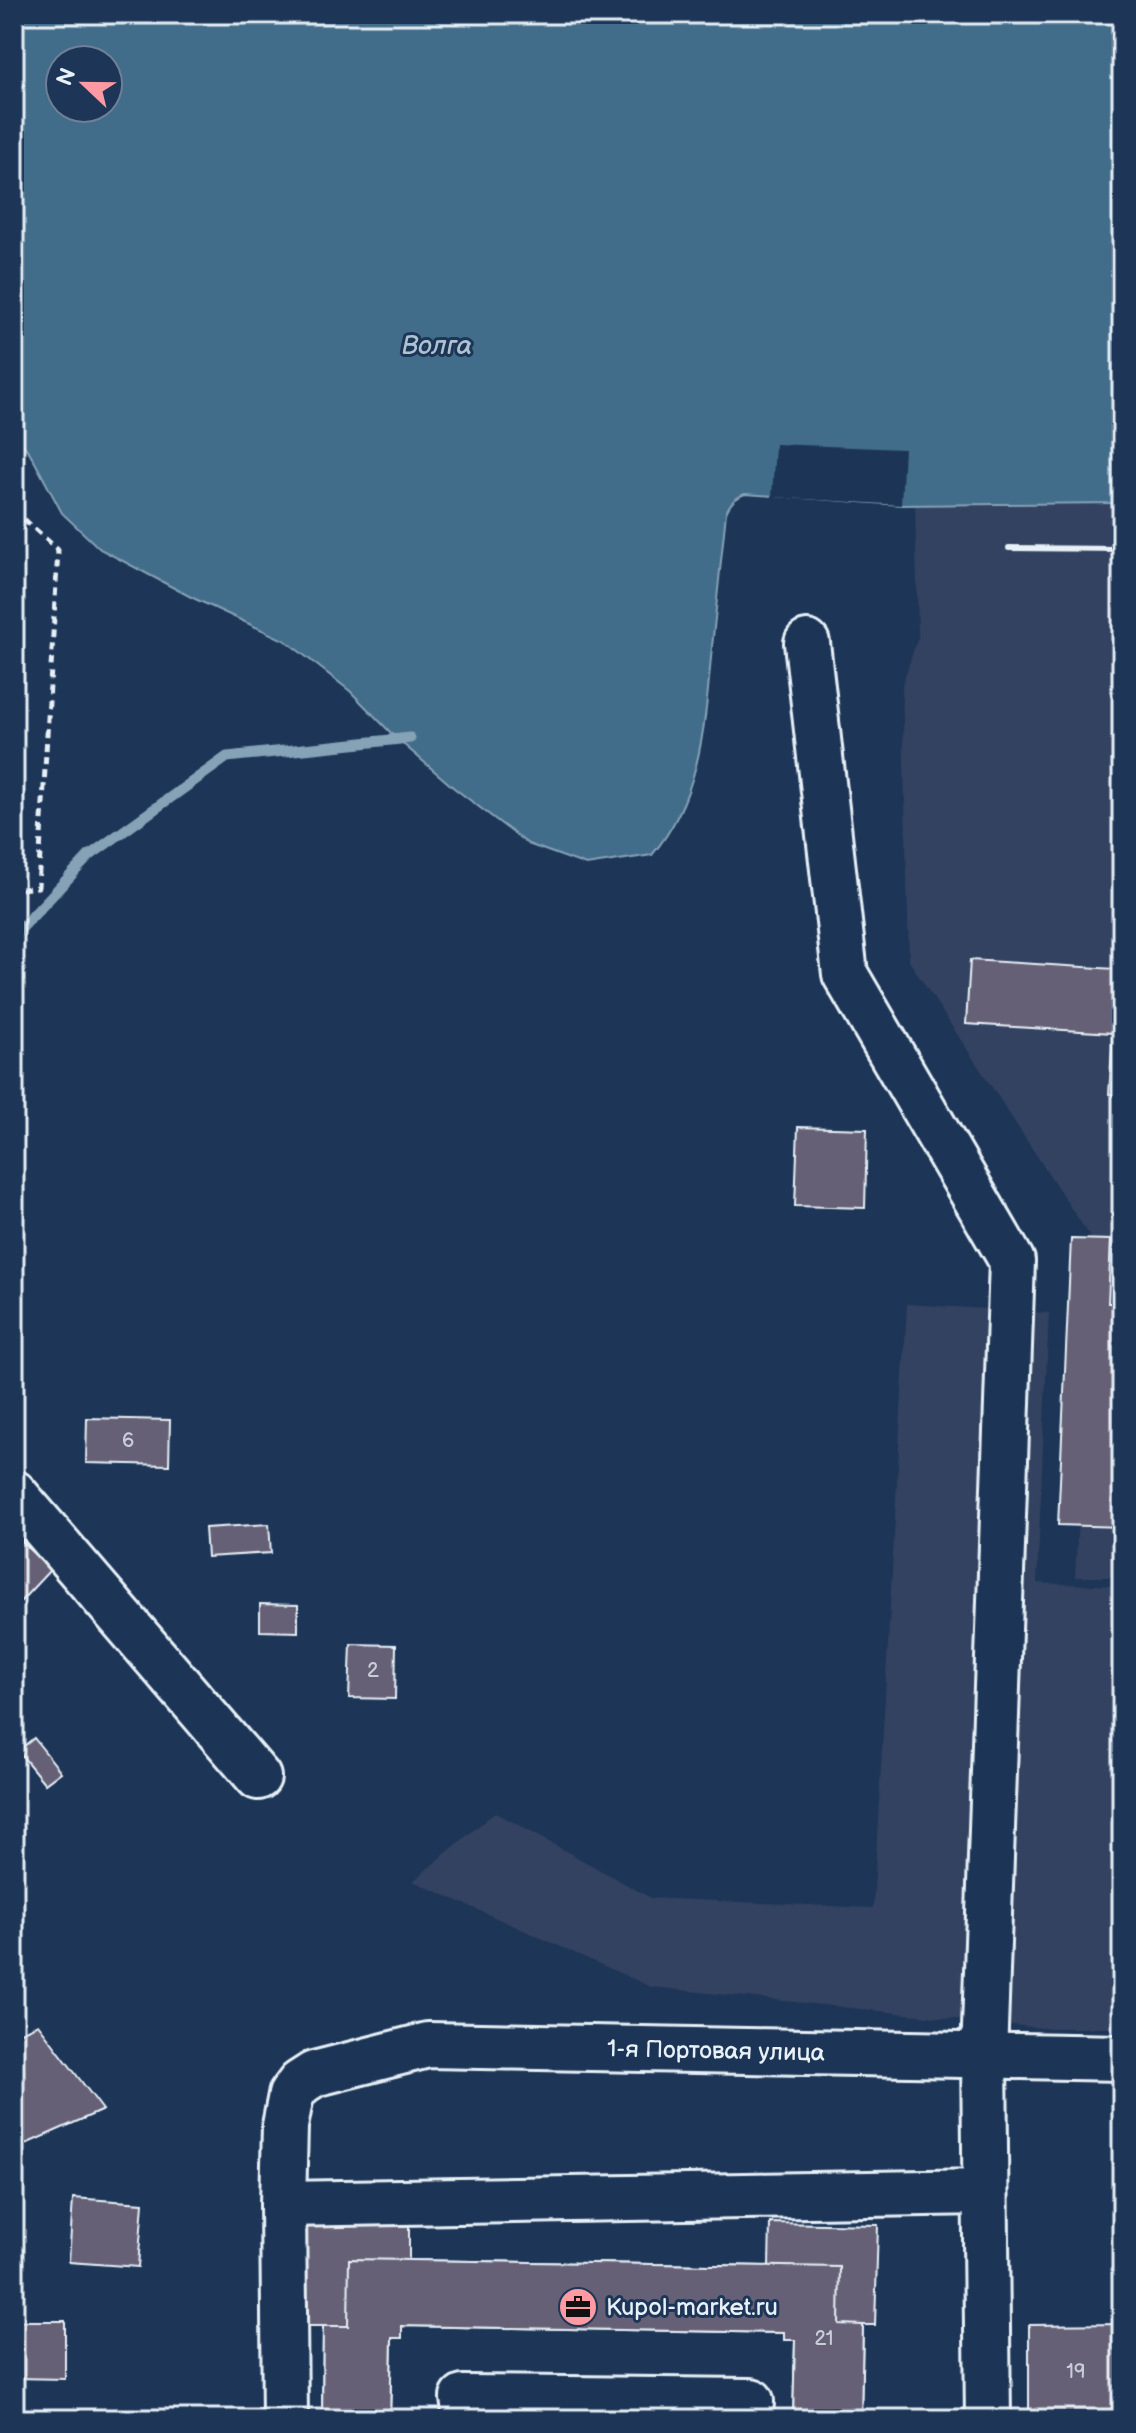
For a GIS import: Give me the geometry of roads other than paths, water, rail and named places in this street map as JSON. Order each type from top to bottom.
[{"type":"street","points":[[807,643],[845,974],[1012,1261],[984,2056],[988,2419]]},
{"type":"street","points":[[14,1493],[258,1777]]},
{"type":"street","name":"1-я Портовая улица","points":[[283,2204],[287,2111],[291,2095],[300,2083],[314,2074],[428,2045],[1122,2058]]},
{"type":"street","points":[[285,2419],[283,2204],[984,2192]]},
{"type":"street","points":[[466,2419],[463,2398],[751,2401],[750,2419]]},
{"type":"water","name":"Волга","points":[[14,14],[1122,14],[1122,503],[901,505],[745,494],[736,499],[726,513],[707,702],[698,757],[681,808],[652,855],[586,865],[528,844],[454,788],[395,737],[350,691],[286,641],[191,597],[100,549],[62,513],[30,453],[14,434]]},
{"type":"waterway","points":[[14,936],[89,856],[227,757],[410,738]]},
{"type":"railway","points":[[1009,548],[1122,549]]},
{"type":"place","name":"Kupol-market.ru","points":[[578,2307]]}]
